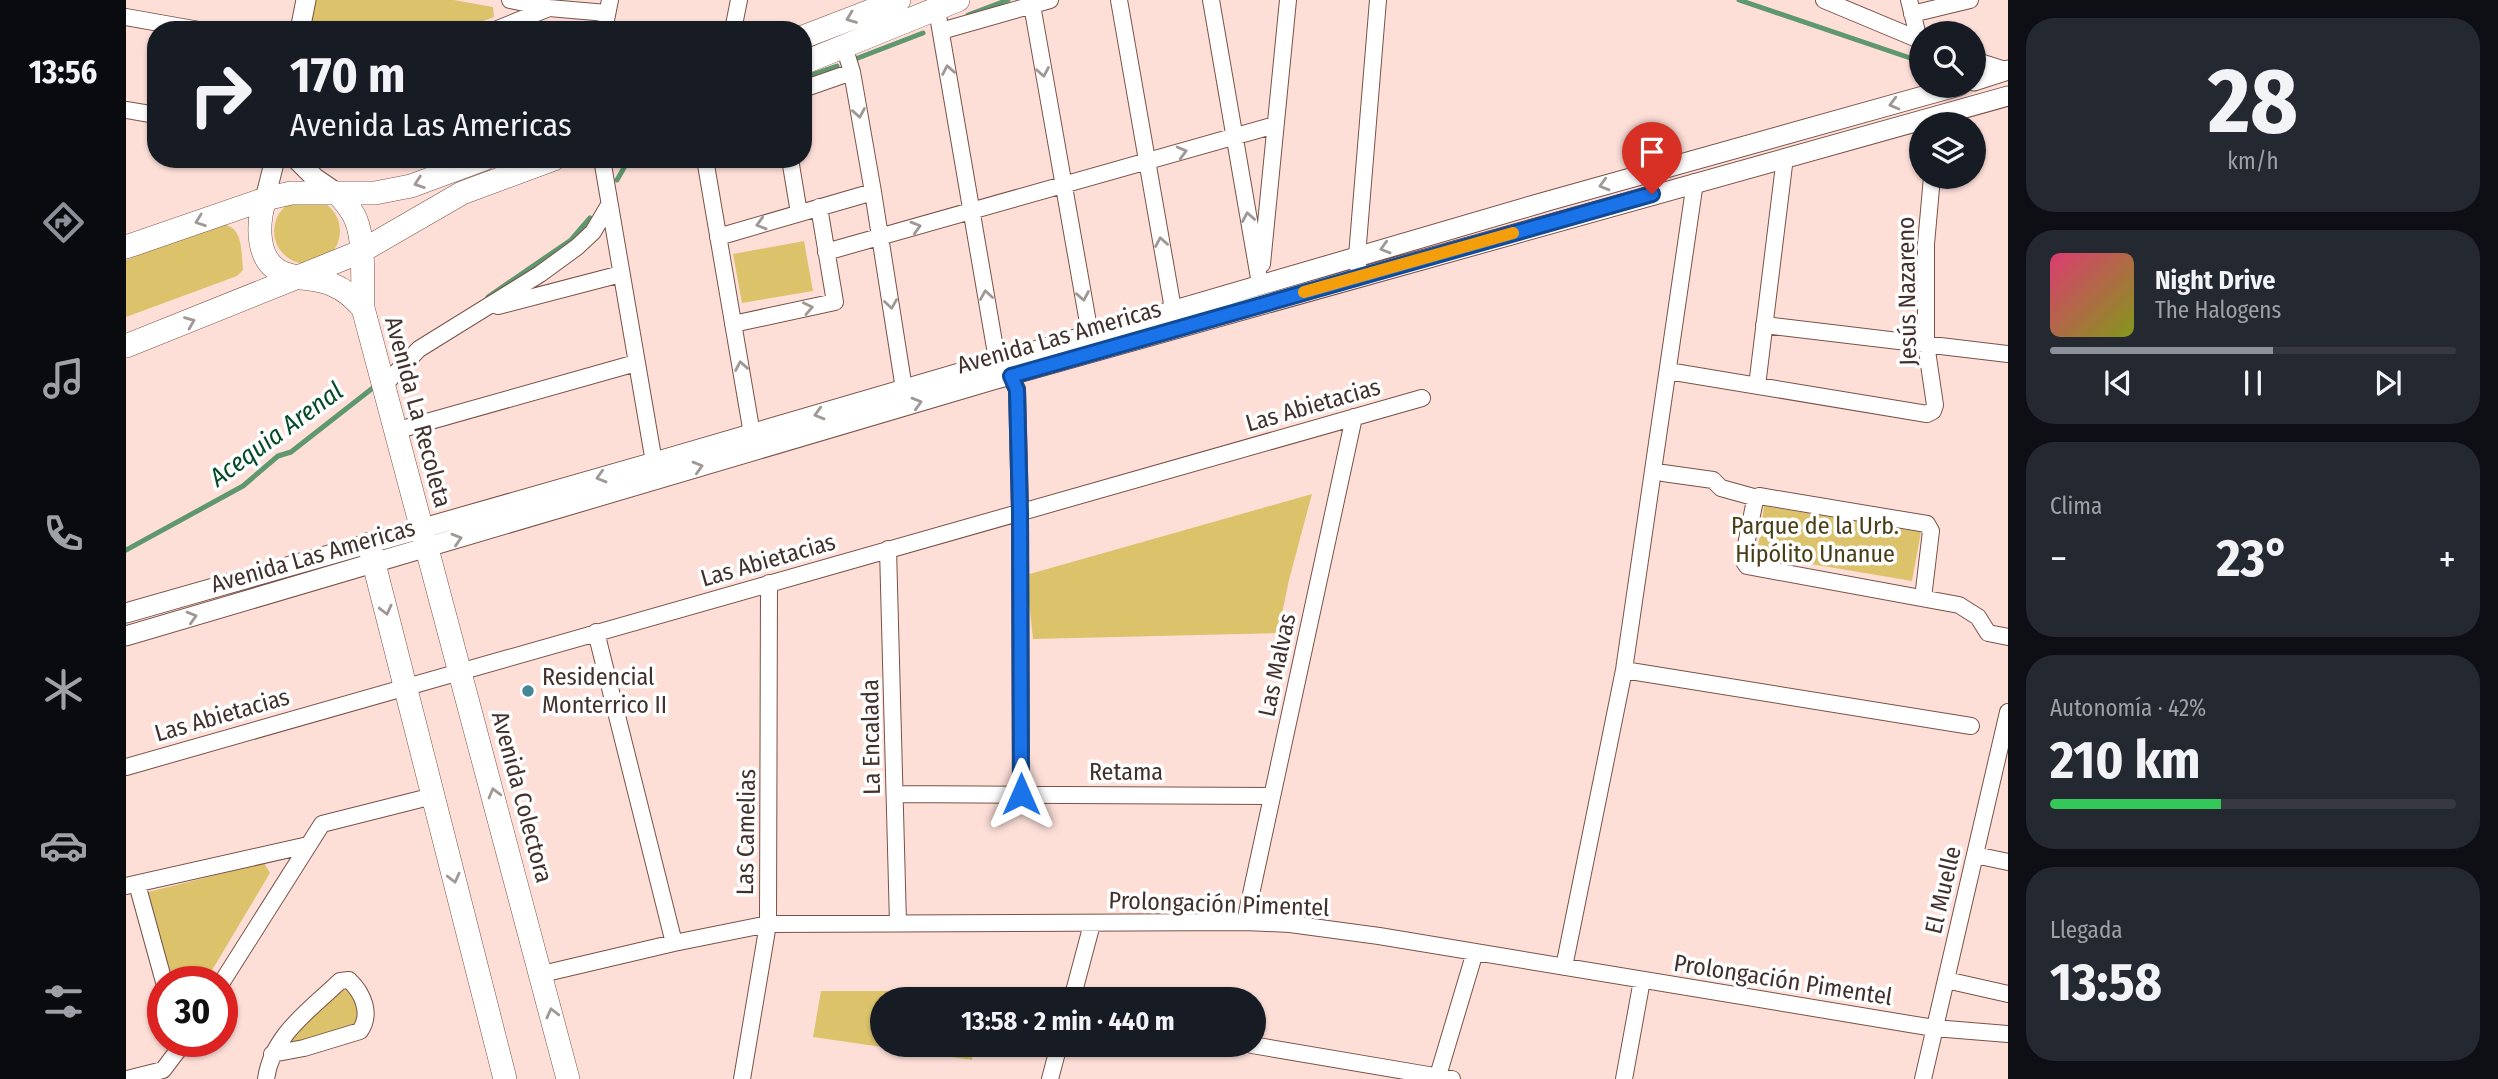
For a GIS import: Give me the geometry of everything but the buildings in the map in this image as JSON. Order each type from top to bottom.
[{"type":"main road","points":[[812,34],[899,0]]},
{"type":"main road","points":[[812,59],[844,47],[939,20],[958,0]]},
{"type":"main road","points":[[126,247],[265,199],[291,193],[375,193],[411,186],[460,168]]},
{"type":"main road","points":[[126,346],[360,252],[462,193],[530,168]]},
{"type":"main road","points":[[337,193],[356,220],[360,252]]},
{"type":"main road","points":[[265,199],[258,225],[264,252],[282,273],[298,278]]},
{"type":"main road","name":"Avenida La Recoleta","points":[[360,252],[363,308],[424,538]]},
{"type":"main road","name":"Avenida La Recoleta","points":[[298,278],[333,285],[349,294],[363,308]]},
{"type":"main road","name":"Avenida Colectora","points":[[424,538],[568,1079]]},
{"type":"main road","points":[[372,554],[505,1079]]},
{"type":"street","points":[[302,21],[306,0]]},
{"type":"street","points":[[510,0],[549,8],[607,14]]},
{"type":"street","points":[[734,21],[738,0]]},
{"type":"street","points":[[1021,794],[1017,390],[995,348],[939,20],[1050,0]]},
{"type":"street","points":[[1119,0],[1173,309]]},
{"type":"street","points":[[1211,0],[1260,284]]},
{"type":"street","points":[[1260,284],[1288,0]]},
{"type":"street","points":[[1359,276],[1357,256],[1378,0]]},
{"type":"street","points":[[1824,0],[1909,36]]},
{"type":"street","points":[[1911,7],[1970,0]]},
{"type":"street","points":[[1032,5],[1090,334]]},
{"type":"street","points":[[517,21],[549,8]]},
{"type":"street","points":[[126,17],[149,21]]},
{"type":"street","points":[[844,47],[852,72],[881,237],[904,389]]},
{"type":"street","points":[[1986,64],[2007,71]]},
{"type":"street","points":[[1986,77],[2007,71]]},
{"type":"street","points":[[812,86],[852,72]]},
{"type":"street","name":"Avenida Las Americas","points":[[1961,112],[2008,96]]},
{"type":"street","name":"Avenida Las Americas","points":[[655,471],[752,434],[904,389],[1007,368],[1090,334],[1173,309],[1671,165],[1915,98]]},
{"type":"street","points":[[126,110],[147,114]]},
{"type":"street","points":[[826,252],[1275,125]]},
{"type":"street","name":"Avenida Las Americas","points":[[126,636],[424,538],[1007,368],[1359,276],[1785,157],[1909,127]]},
{"type":"street","points":[[1668,372],[1757,386],[1785,157]]},
{"type":"street","points":[[265,199],[273,168]]},
{"type":"street","points":[[305,168],[337,193]]},
{"type":"street","points":[[603,168],[655,471]]},
{"type":"street","points":[[706,168],[752,434]]},
{"type":"street","points":[[792,168],[799,213]]},
{"type":"street","points":[[1564,967],[1624,670],[1695,182]]},
{"type":"street","name":"Jesús Nazareno","points":[[1757,386],[1927,414],[1933,411],[1935,405],[1926,344],[1926,244],[1930,189]]},
{"type":"street","points":[[718,237],[873,192]]},
{"type":"street","points":[[384,386],[419,349],[540,274],[577,247],[593,232],[609,205]]},
{"type":"street","points":[[733,324],[835,302],[819,208]]},
{"type":"street","points":[[481,311],[621,274]]},
{"type":"street","points":[[1764,326],[2008,354]]},
{"type":"street","points":[[395,431],[636,363]]},
{"type":"street","name":"Las Abietacias","points":[[126,767],[1422,398]]},
{"type":"street","name":"Las Malvas","points":[[1245,922],[1354,417]]},
{"type":"street","points":[[1663,473],[1713,480],[1721,488],[1756,498],[1759,496],[1927,524],[1931,531],[1923,598]]},
{"type":"street","points":[[1756,498],[1743,561],[1747,566],[1959,605],[1978,617],[1988,633],[2008,637]]},
{"type":"street","name":"La Encalada","points":[[888,549],[898,923]]},
{"type":"street","name":"Avenida Las Americas","points":[[126,613],[372,554]]},
{"type":"street","name":"Las Camelias","points":[[742,1079],[768,924],[769,583]]},
{"type":"street","points":[[596,632],[674,943]]},
{"type":"street","points":[[1624,670],[1971,726]]},
{"type":"street","name":"El Muelle","points":[[1923,1079],[2008,714]]},
{"type":"street","name":"Retama","points":[[895,794],[1272,796]]},
{"type":"street","points":[[232,966],[322,824],[433,796]]},
{"type":"street","points":[[159,966],[132,885],[307,845]]},
{"type":"street","points":[[1975,855],[2008,862]]},
{"type":"street","name":"Prolongación Pimentel","points":[[542,974],[768,924],[1245,922],[1325,928],[1934,1028],[2008,1034]]},
{"type":"street","points":[[1075,987],[1092,923]]},
{"type":"street","points":[[1266,1047],[1442,1078],[1475,952]]},
{"type":"street","points":[[266,1079],[272,1054],[290,1028],[340,981],[349,980],[361,991],[366,1015],[360,1031],[272,1054]]},
{"type":"street","points":[[1624,1079],[1643,980]]},
{"type":"street","points":[[1946,981],[2008,994]]},
{"type":"street","points":[[127,1079],[163,1070],[172,1057]]},
{"type":"street","points":[[1050,1079],[1056,1057]]},
{"type":"green space","points":[[312,0],[454,0],[493,7],[494,17],[483,21],[308,21]]},
{"type":"green space","points":[[301,198],[313,198],[325,203],[335,213],[340,231],[338,244],[325,259],[313,264],[301,264],[289,259],[279,249],[274,237],[274,225],[279,213],[289,203]]},
{"type":"green space","points":[[221,224],[234,230],[240,241],[243,270],[237,276],[126,317],[126,260]]},
{"type":"green space","points":[[804,241],[813,291],[742,303],[733,254]]},
{"type":"green space","points":[[1312,494],[1278,633],[1033,639],[1026,575]]},
{"type":"green space","name":"Parque de la Urb. Hipólito Unanue","points":[[1764,506],[1921,532],[1912,581],[1757,555]]},
{"type":"green space","points":[[264,863],[270,873],[215,966],[167,966],[148,892]]},
{"type":"green space","points":[[340,989],[357,997],[359,1028],[292,1045],[288,1037]]},
{"type":"green space","points":[[821,991],[870,991],[870,1045],[813,1037]]},
{"type":"green space","points":[[951,1057],[972,1057],[972,1060]]},
{"type":"waterway","name":"Acequia Arenal","points":[[968,15],[1008,0]]},
{"type":"waterway","points":[[1739,0],[1909,58]]},
{"type":"waterway","name":"Acequia Arenal","points":[[858,58],[923,33]]},
{"type":"waterway","name":"Acequia Arenal","points":[[812,75],[837,66]]},
{"type":"waterway","name":"Acequia Arenal","points":[[617,180],[624,168]]},
{"type":"waterway","name":"Acequia Arenal","points":[[488,297],[571,240],[590,218]]},
{"type":"waterway","name":"Acequia Arenal","points":[[126,550],[243,486],[278,456],[291,452],[374,387]]},
{"type":"slow traffic","points":[[1304,292],[1513,233]]},
{"type":"place","name":"Residencial Monterrico II","points":[[528,691]]},
{"type":"route","points":[[1021,794],[1020,512],[1017,390],[1011,376],[1652,194]]}]
